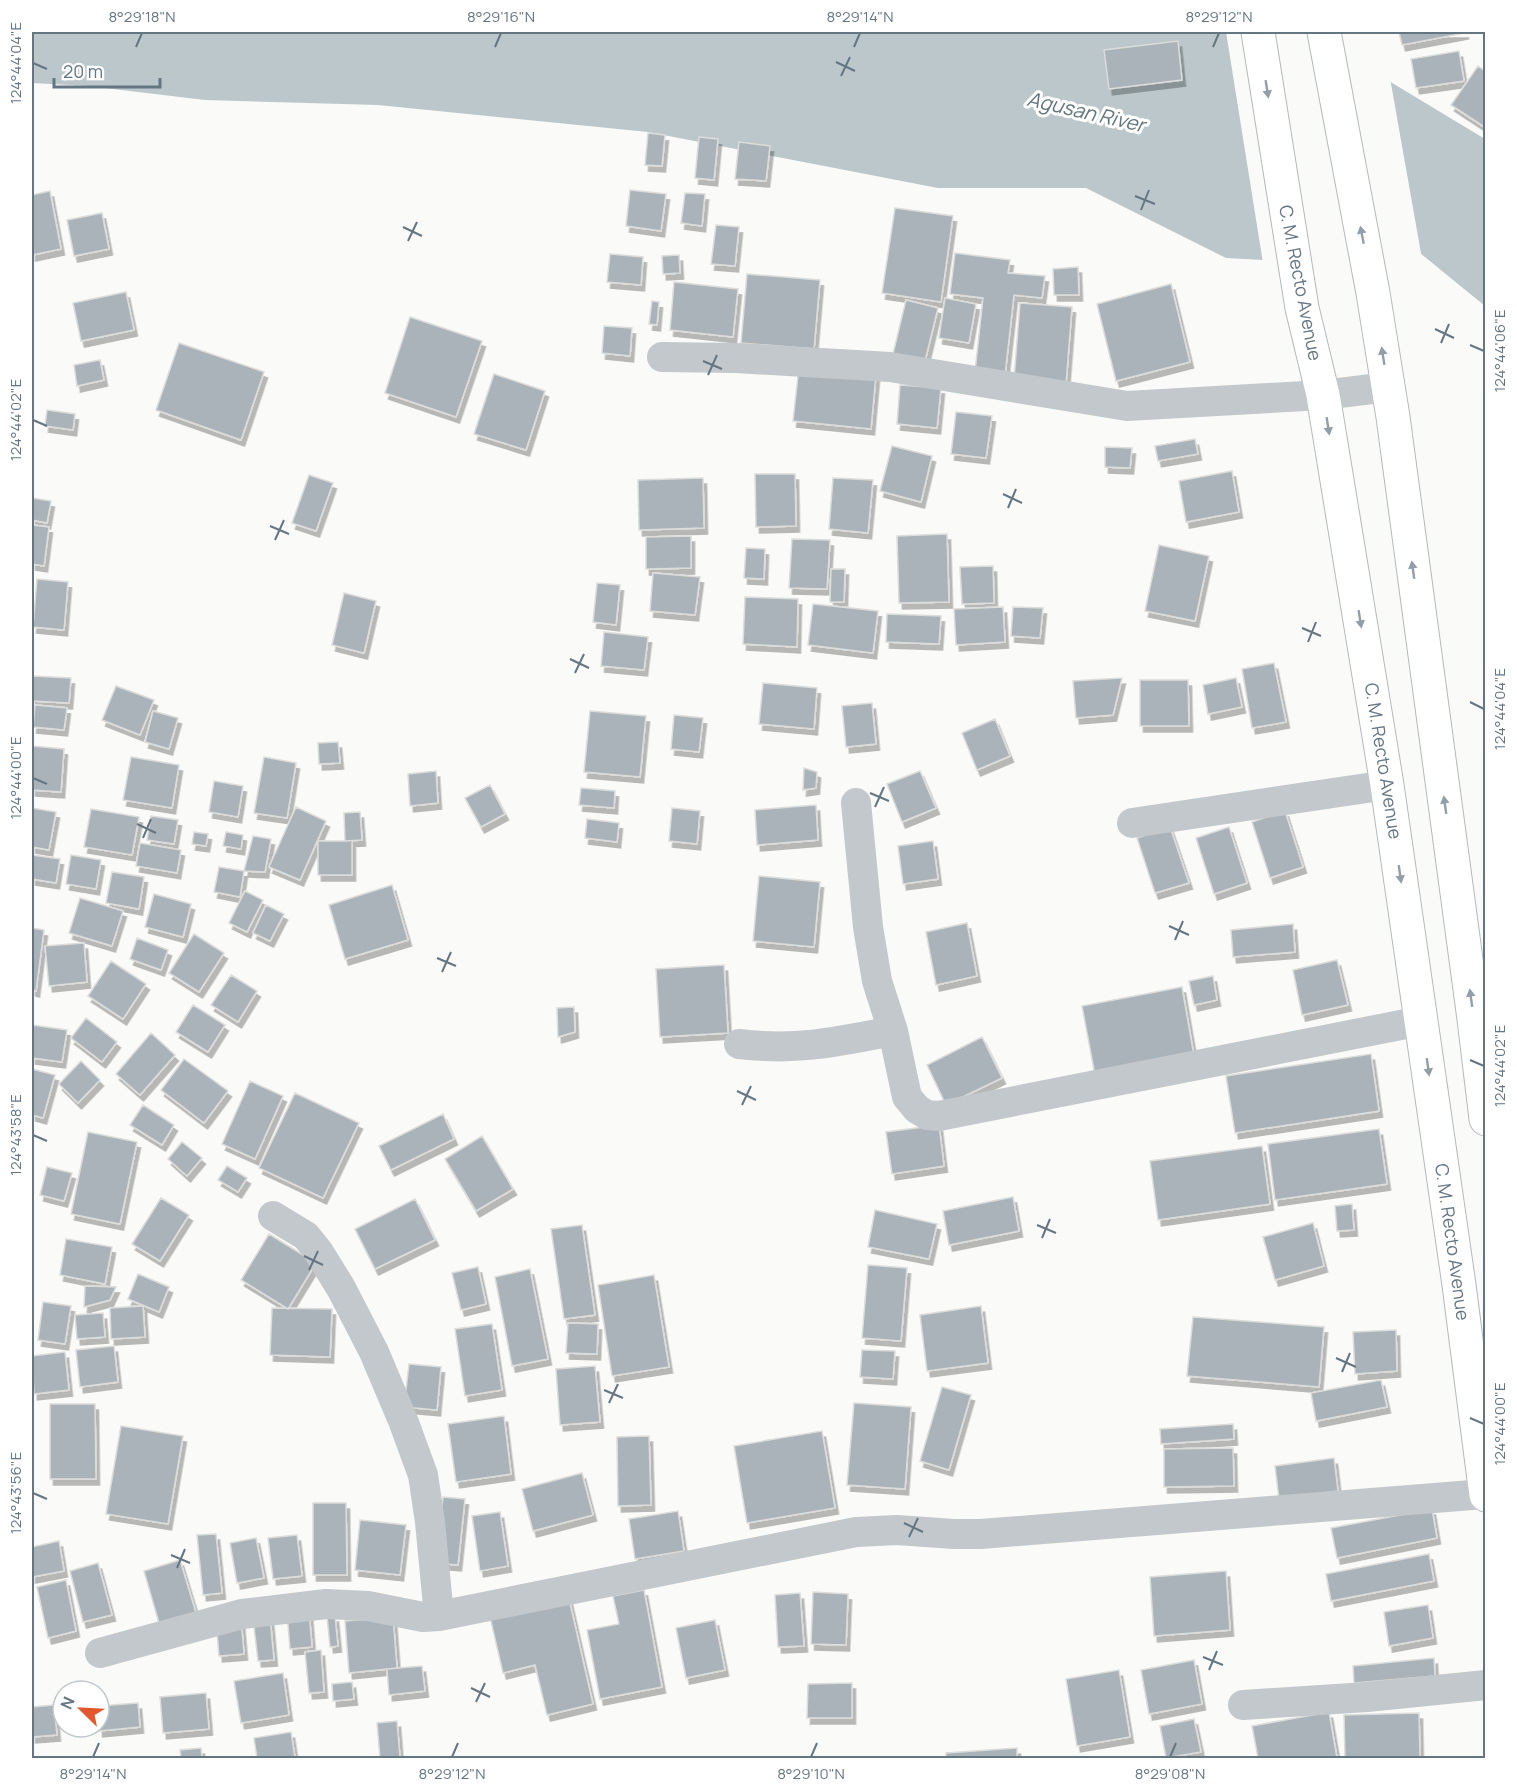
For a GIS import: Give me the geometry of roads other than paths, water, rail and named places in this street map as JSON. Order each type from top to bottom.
[{"type":"highway","name":"C. M. Recto Avenue","points":[[1258,32],[1302,308],[1323,395],[1387,785],[1459,1285],[1485,1494]]},
{"type":"highway","points":[[1324,32],[1373,293],[1388,387],[1473,1007],[1485,1119]]},
{"type":"street","points":[[662,357],[736,358],[890,367],[1128,406],[1323,395],[1388,387]]},
{"type":"street","points":[[1132,823],[1387,785]]},
{"type":"street","points":[[856,803],[868,927],[877,981],[893,1031],[907,1097],[917,1109],[927,1115],[939,1116],[1421,1021]]},
{"type":"street","points":[[739,1044],[787,1048],[818,1045],[893,1031]]},
{"type":"street","points":[[273,1216],[306,1236],[318,1251],[341,1288],[374,1352],[404,1423],[423,1475],[439,1616]]},
{"type":"street","points":[[100,1653],[242,1614],[326,1604],[368,1606],[423,1617],[439,1616],[855,1532],[897,1530],[981,1534],[1485,1494]]},
{"type":"street","points":[[1243,1705],[1367,1697],[1485,1685]]},
{"type":"water","name":"Agusan River","points":[[32,32],[1323,32],[1384,78],[1485,139],[1485,306],[1409,244],[1321,263],[1226,258],[1086,188],[938,188],[648,132],[378,105],[205,100],[88,86],[32,83]]}]
